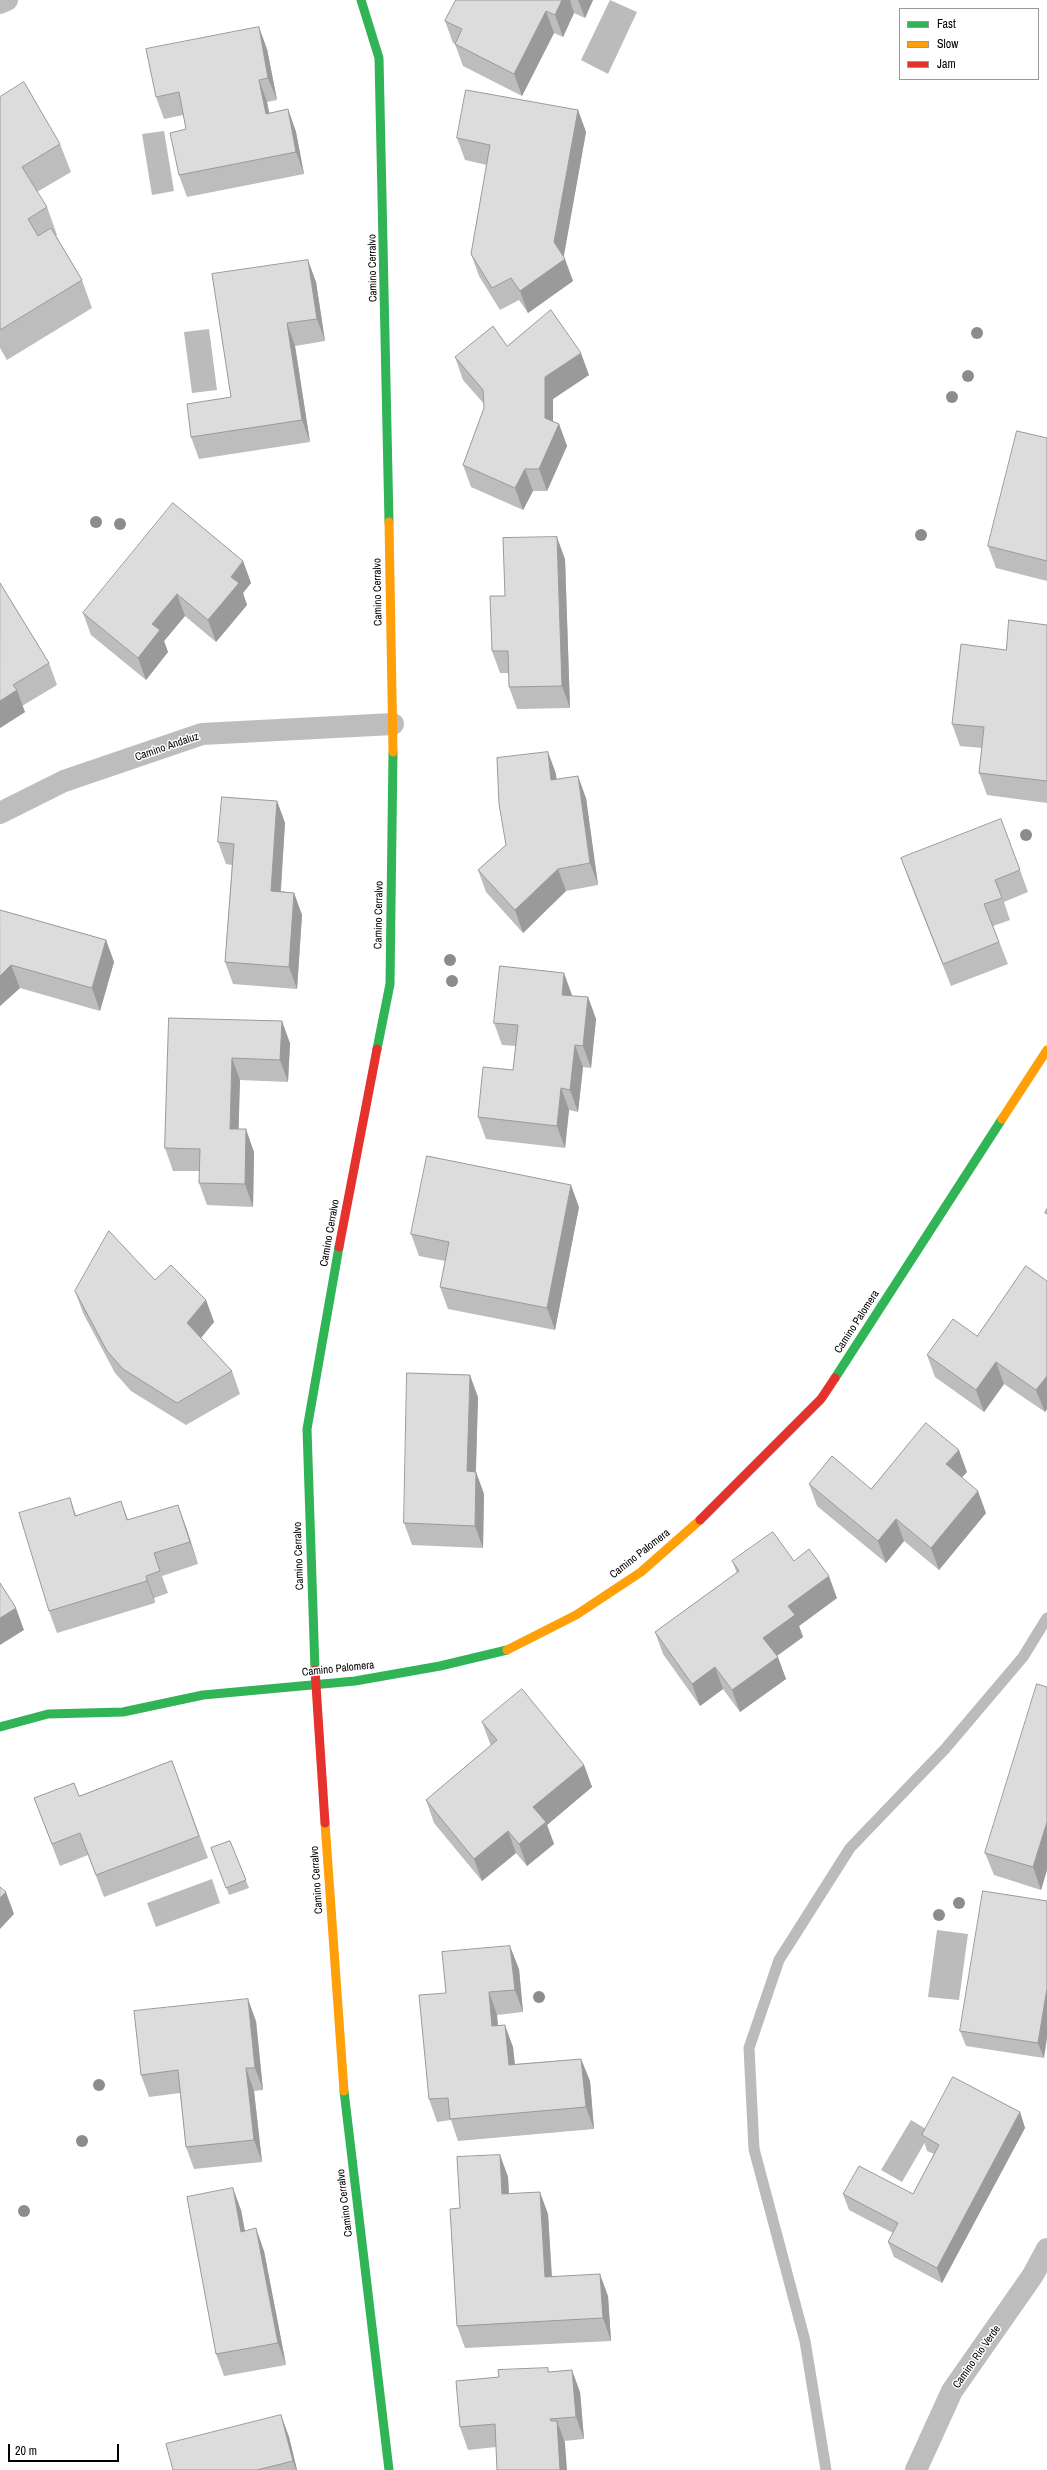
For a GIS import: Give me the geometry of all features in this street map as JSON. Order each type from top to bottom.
[{"type":"street","points":[[0,3],[7,0]]},
{"type":"street","name":"Camino Cerralvo","points":[[361,0],[379,58],[393,724],[390,984],[353,1169],[307,1428],[315,1683],[343,2080],[389,2470]]},
{"type":"street","name":"Camino Andaluz","points":[[0,813],[64,782],[202,734],[393,724]]},
{"type":"street","name":"Camino Palomera","points":[[0,1727],[48,1714],[123,1712],[202,1696],[315,1683],[355,1681],[440,1666],[508,1650],[576,1616],[641,1572],[707,1514],[821,1399],[1047,1050]]},
{"type":"street","name":"Camino Rio Verde","points":[[916,2470],[952,2392],[1033,2276],[1047,2249]]},
{"type":"shaded area","points":[[610,0],[637,12],[608,74],[581,60]]},
{"type":"shaded area","points":[[164,131],[174,191],[152,195],[142,134]]},
{"type":"shaded area","points":[[209,329],[217,390],[192,393],[184,332]]},
{"type":"shaded area","points":[[212,1879],[220,1903],[156,1927],[147,1903]]},
{"type":"shaded area","points":[[937,1930],[968,1934],[959,2000],[928,1997]]},
{"type":"shaded area","points":[[911,2120],[931,2132],[902,2182],[881,2170]]},
{"type":"building","points":[[456,0],[562,0],[555,15],[546,11],[514,74],[455,44],[462,29],[445,21]]},
{"type":"building","points":[[259,27],[268,78],[259,80],[266,114],[288,109],[296,152],[179,175],[170,133],[186,129],[179,92],[156,97],[146,49]]},
{"type":"building","points":[[24,82],[60,144],[22,167],[47,207],[28,219],[38,236],[51,228],[82,280],[0,330],[0,97]]},
{"type":"building","points":[[466,90],[578,110],[554,242],[565,259],[520,291],[511,278],[492,288],[471,254],[490,145],[457,138]]},
{"type":"building","points":[[308,260],[317,319],[287,323],[302,420],[191,437],[187,404],[231,397],[212,274]]},
{"type":"building","points":[[551,310],[581,353],[545,377],[545,418],[559,424],[539,469],[525,469],[515,488],[463,465],[484,408],[483,390],[455,357],[493,326],[507,346]]},
{"type":"building","points":[[1017,431],[1047,438],[1047,561],[988,546]]},
{"type":"building","points":[[173,503],[243,561],[231,577],[239,583],[208,620],[177,594],[152,624],[160,630],[138,658],[83,613]]},
{"type":"building","points":[[557,537],[562,686],[509,687],[508,651],[492,651],[490,596],[505,596],[503,538]]},
{"type":"building","points":[[0,583],[49,663],[13,685],[17,690],[0,701]]},
{"type":"building","points":[[1009,620],[1047,625],[1047,781],[979,773],[984,727],[952,724],[961,644],[1006,650]]},
{"type":"building","points":[[548,752],[551,780],[578,776],[590,863],[558,869],[515,910],[478,870],[506,845],[499,804],[497,758]]},
{"type":"building","points":[[222,797],[277,801],[271,891],[294,893],[289,967],[225,962],[234,844],[218,842]]},
{"type":"building","points":[[1001,819],[1020,870],[995,880],[1002,898],[984,904],[999,942],[943,964],[901,858]]},
{"type":"building","points":[[0,910],[106,940],[92,988],[11,965],[0,976]]},
{"type":"building","points":[[500,966],[564,973],[562,995],[588,997],[583,1046],[575,1045],[570,1090],[561,1088],[557,1126],[478,1117],[483,1067],[513,1070],[518,1025],[494,1023]]},
{"type":"building","points":[[169,1018],[282,1021],[280,1060],[232,1058],[230,1129],[246,1129],[245,1184],[199,1183],[200,1149],[165,1148]]},
{"type":"building","points":[[427,1156],[571,1185],[547,1308],[440,1287],[449,1242],[411,1234]]},
{"type":"building","points":[[109,1231],[155,1280],[171,1265],[206,1300],[187,1323],[232,1371],[177,1403],[123,1369],[107,1351],[75,1291]]},
{"type":"building","points":[[1026,1266],[1047,1281],[1047,1376],[1036,1390],[996,1362],[976,1390],[927,1355],[953,1319],[977,1336]]},
{"type":"building","points":[[407,1373],[470,1375],[467,1471],[476,1472],[475,1526],[404,1523]]},
{"type":"building","points":[[926,1423],[959,1450],[946,1464],[978,1491],[931,1548],[896,1519],[878,1541],[809,1484],[832,1456],[871,1489]]},
{"type":"building","points":[[70,1498],[75,1516],[121,1501],[127,1520],[178,1505],[190,1542],[154,1553],[160,1571],[146,1576],[147,1581],[49,1611],[19,1513]]},
{"type":"building","points":[[773,1532],[794,1561],[809,1549],[829,1576],[788,1606],[795,1615],[763,1638],[778,1657],[732,1690],[715,1667],[692,1684],[655,1632],[739,1571],[732,1561]]},
{"type":"building","points":[[0,1583],[16,1608],[0,1618]]},
{"type":"building","points":[[1037,1684],[1047,1687],[1047,1822],[1033,1867],[985,1853]]},
{"type":"building","points":[[522,1689],[584,1765],[533,1807],[546,1822],[519,1844],[508,1831],[474,1859],[426,1800],[497,1740],[482,1722]]},
{"type":"building","points":[[172,1761],[199,1836],[96,1875],[80,1833],[52,1844],[34,1798],[74,1783],[79,1796]]},
{"type":"building","points":[[230,1841],[246,1880],[226,1888],[211,1848]]},
{"type":"building","points":[[0,1887],[6,1892],[0,1898]]},
{"type":"building","points":[[983,1891],[1047,1901],[1047,1988],[1038,2043],[960,2031]]},
{"type":"building","points":[[510,1946],[515,1990],[489,1992],[492,2026],[505,2025],[509,2065],[581,2059],[586,2107],[450,2119],[448,2098],[429,2099],[419,1995],[446,1993],[442,1952]]},
{"type":"building","points":[[248,1999],[255,2068],[246,2068],[254,2140],[186,2147],[178,2070],[141,2075],[134,2011]]},
{"type":"building","points":[[953,2077],[1020,2112],[937,2268],[888,2242],[898,2223],[843,2194],[859,2166],[913,2194],[939,2145],[922,2135]]},
{"type":"building","points":[[500,2155],[502,2194],[540,2192],[545,2277],[600,2274],[603,2318],[457,2326],[450,2209],[460,2208],[457,2157]]},
{"type":"building","points":[[233,2188],[241,2232],[256,2228],[278,2343],[216,2354],[187,2197]]},
{"type":"building","points":[[548,2368],[548,2372],[572,2370],[576,2417],[550,2419],[551,2421],[557,2421],[560,2470],[497,2470],[495,2424],[460,2427],[456,2381],[499,2377],[498,2370]]},
{"type":"building","points":[[281,2415],[293,2461],[257,2470],[173,2470],[166,2444]]},
{"type":"waterway","points":[[826,2470],[805,2341],[754,2149],[749,2048],[779,1960],[850,1848],[945,1749],[1023,1657],[1047,1618]]},
{"type":"traffic: fast","points":[[361,0],[379,58],[389,522]]},
{"type":"traffic: fast","points":[[377,1049],[390,984],[393,752]]},
{"type":"traffic: fast","points":[[835,1378],[1002,1119]]},
{"type":"traffic: fast","points":[[315,1670],[307,1429],[339,1247]]},
{"type":"traffic: fast","points":[[0,1727],[48,1714],[123,1712],[203,1695],[355,1681],[440,1666],[507,1650]]},
{"type":"traffic: fast","points":[[344,2091],[389,2470]]},
{"type":"traffic: slow","points":[[389,522],[393,752]]},
{"type":"traffic: slow","points":[[1002,1119],[1047,1050]]},
{"type":"traffic: slow","points":[[507,1650],[576,1615],[641,1572],[700,1520]]},
{"type":"traffic: slow","points":[[325,1823],[344,2091]]},
{"type":"traffic: jam","points":[[339,1247],[377,1049]]},
{"type":"traffic: jam","points":[[700,1520],[821,1399],[835,1378]]},
{"type":"traffic: jam","points":[[315,1670],[325,1823]]}]
